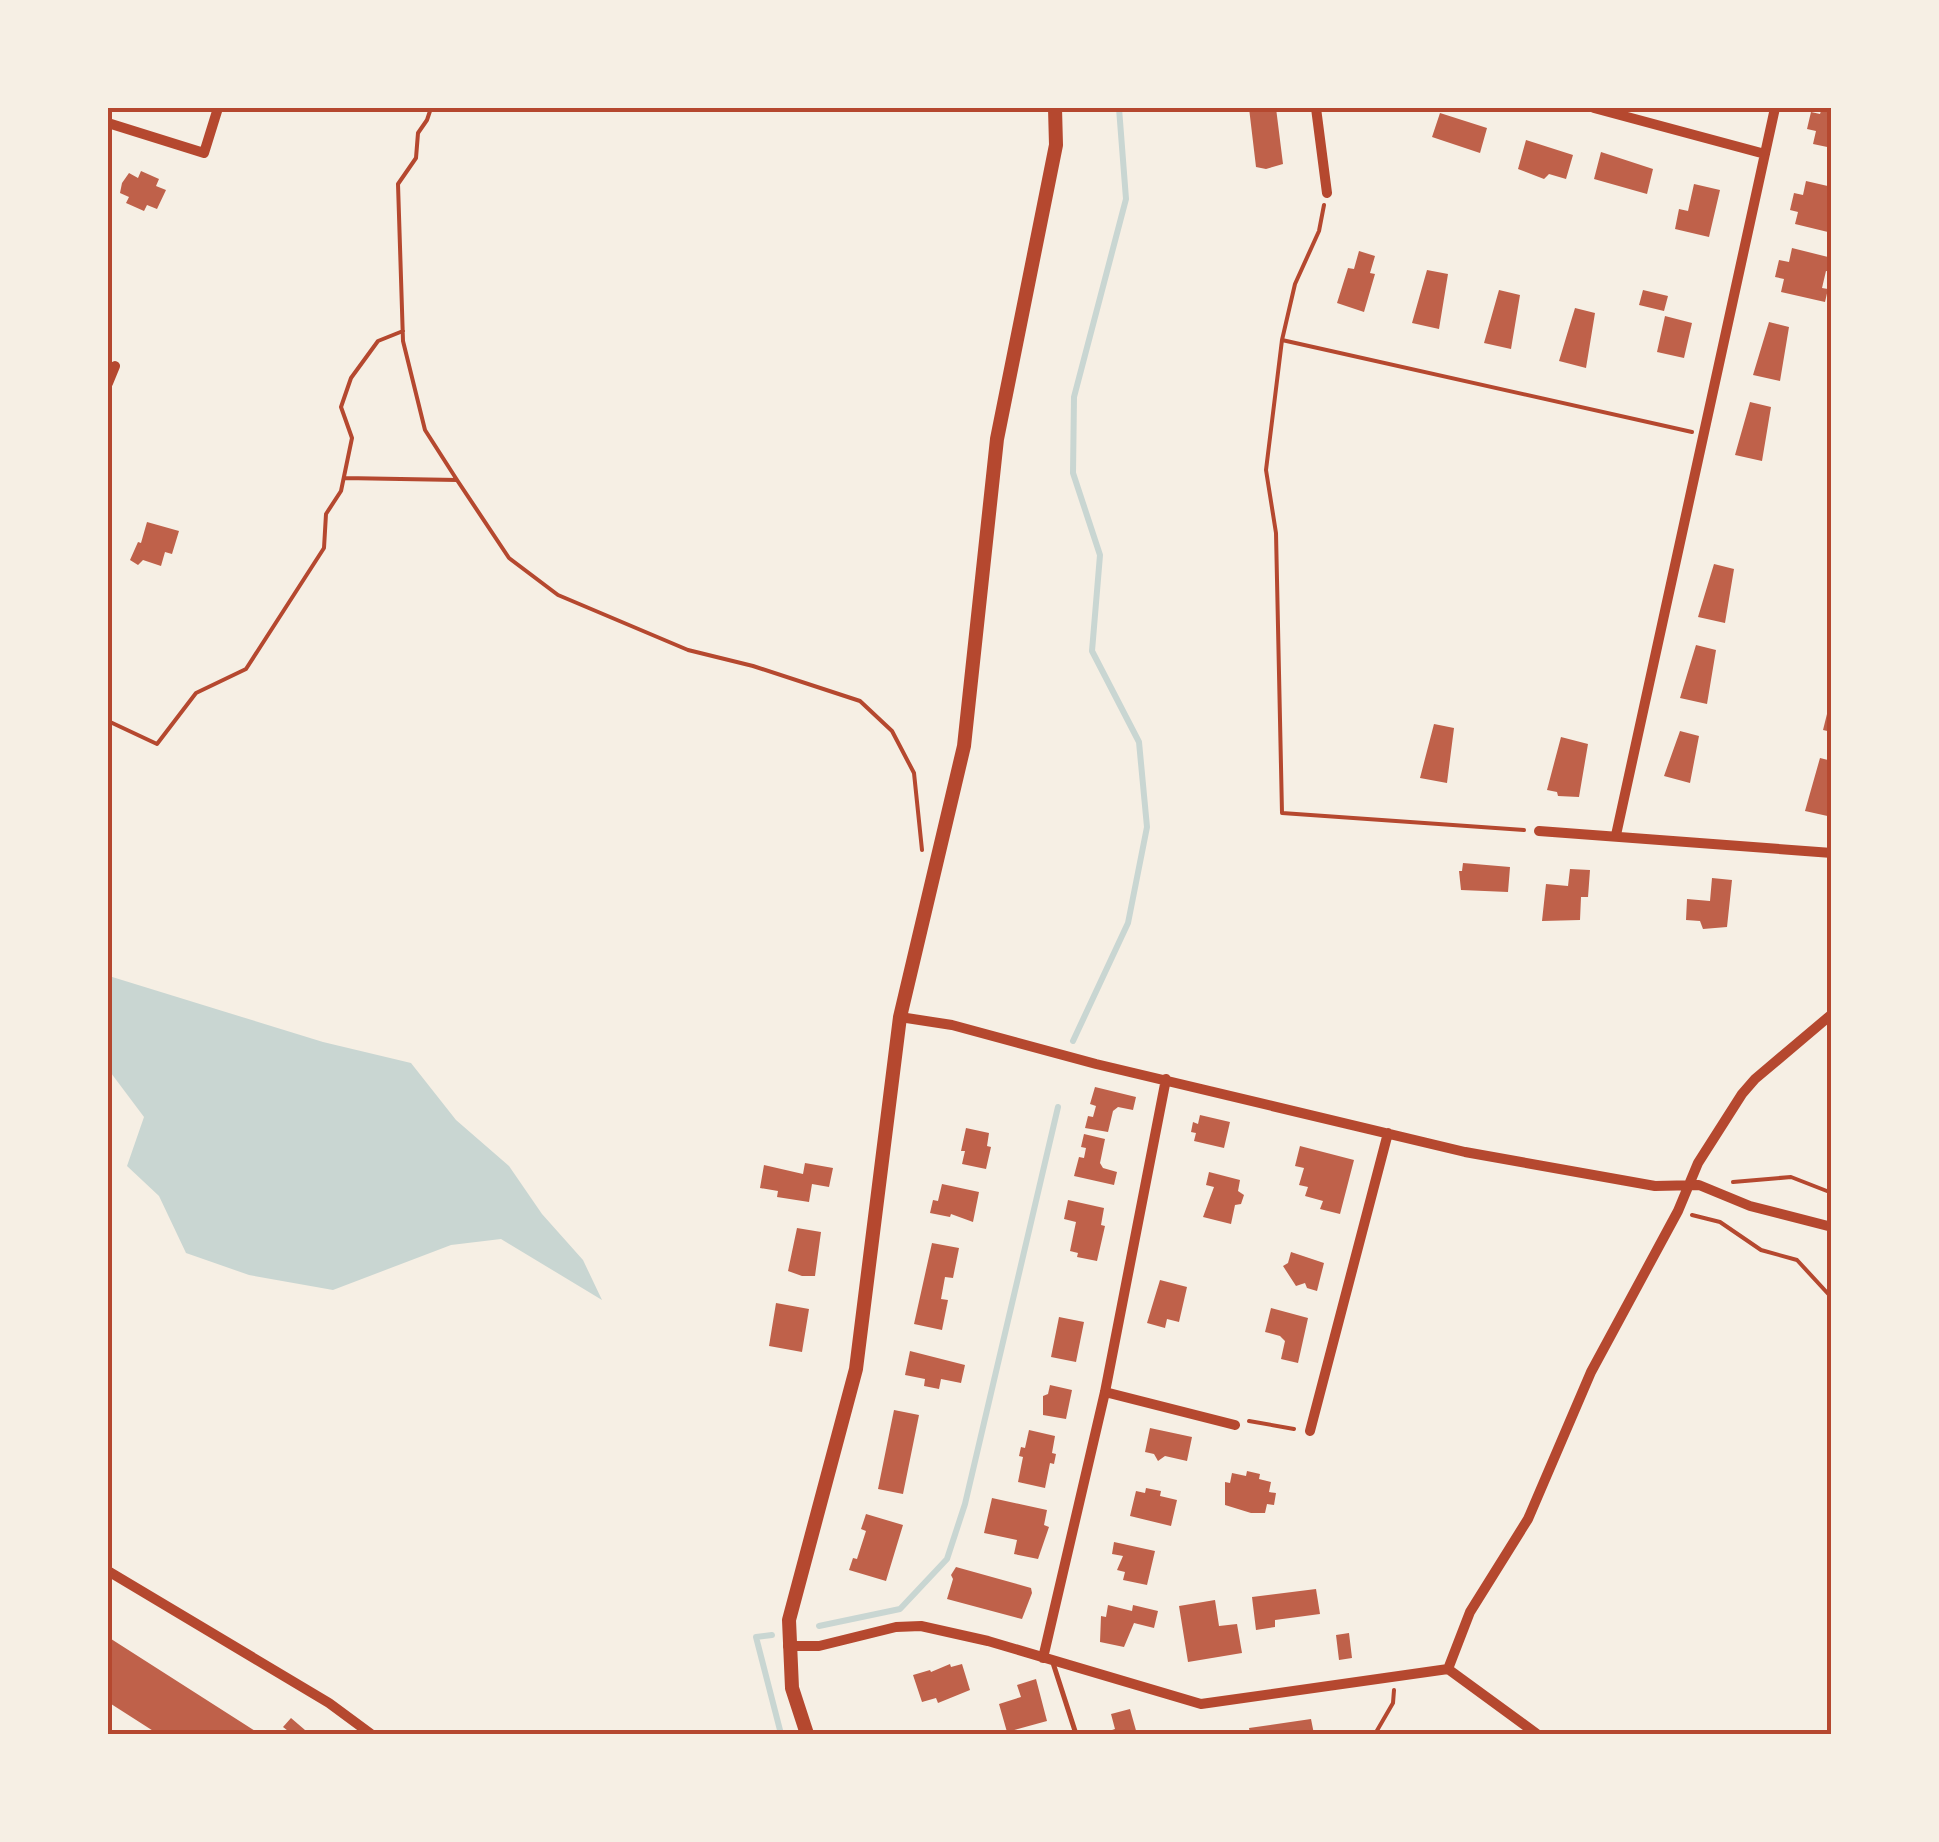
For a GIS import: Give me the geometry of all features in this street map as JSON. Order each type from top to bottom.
[{"type":"street","points":[[108,123],[204,153],[218,108]]},
{"type":"street","points":[[807,1734],[792,1688],[788,1620],[856,1369],[900,1017],[964,746],[997,439],[1056,144],[1055,108]]},
{"type":"street","points":[[1316,108],[1327,193]]},
{"type":"street","points":[[1594,108],[1764,154]]},
{"type":"street","points":[[1616,835],[1775,108]]},
{"type":"street","points":[[108,383],[115,366]]},
{"type":"street","points":[[1539,831],[1832,853]]},
{"type":"street","points":[[1448,1668],[1470,1612],[1528,1519],[1592,1372],[1694,1185],[1698,1163],[1742,1094],[1832,1014]]},
{"type":"street","points":[[900,1017],[952,1025],[1096,1064],[1465,1152],[1655,1186],[1694,1185],[1750,1206],[1832,1227]]},
{"type":"street","points":[[1048,1659],[1166,1079]]},
{"type":"street","points":[[1310,1431],[1388,1133]]},
{"type":"street","points":[[1105,1392],[1235,1425]]},
{"type":"street","points":[[108,1571],[329,1703],[371,1734]]},
{"type":"street","points":[[788,1646],[819,1646],[896,1626],[921,1626],[1201,1704],[1448,1668],[1537,1734]]},
{"type":"lane","points":[[1048,1659],[1076,1734]]},
{"type":"path","points":[[432,108],[418,134],[416,158],[398,184],[403,331],[425,430],[457,480],[509,558],[558,596],[688,650],[754,666],[860,701],[892,731],[914,773],[923,860]]},
{"type":"path","points":[[1327,193],[1319,231],[1294,284],[1282,340],[1266,470],[1276,533],[1282,813],[1539,831]]},
{"type":"path","points":[[108,722],[157,744],[196,692],[246,669],[324,548],[326,514],[341,491],[352,438],[341,406],[352,378],[378,341],[403,331]]},
{"type":"path","points":[[1282,340],[1704,434]]},
{"type":"path","points":[[344,478],[457,480]]},
{"type":"path","points":[[1694,1185],[1791,1177],[1832,1193]]},
{"type":"path","points":[[1678,1211],[1720,1222],[1761,1250],[1797,1260],[1832,1298]]},
{"type":"path","points":[[1235,1425],[1252,1420],[1310,1431]]},
{"type":"path","points":[[1375,1734],[1393,1702],[1394,1675]]},
{"type":"shaded area","points":[[109,976],[323,1042],[411,1063],[456,1120],[509,1166],[542,1214],[583,1260],[602,1300],[501,1239],[451,1245],[333,1290],[249,1275],[186,1253],[159,1196],[127,1166],[144,1117],[108,1069]]},
{"type":"building","points":[[1249,108],[1276,108],[1283,164],[1266,169],[1256,167]]},
{"type":"building","points":[[1822,108],[1832,108],[1832,148],[1813,144],[1816,131],[1807,129],[1811,112],[1820,114]]},
{"type":"building","points":[[1440,113],[1487,128],[1480,153],[1432,137]]},
{"type":"building","points":[[1526,140],[1573,155],[1566,179],[1549,174],[1544,179],[1518,169]]},
{"type":"building","points":[[1601,152],[1653,169],[1647,194],[1594,179]]},
{"type":"building","points":[[141,171],[159,179],[156,186],[166,190],[157,209],[147,205],[144,211],[126,203],[129,197],[120,193],[129,173],[138,178]]},
{"type":"building","points":[[1806,181],[1832,187],[1832,233],[1795,224],[1798,212],[1790,210],[1794,193],[1803,195]]},
{"type":"building","points":[[1694,184],[1720,190],[1709,237],[1675,229],[1679,209],[1688,211]]},
{"type":"building","points":[[1792,248],[1832,258],[1832,272],[1826,271],[1822,288],[1828,289],[1825,302],[1781,292],[1784,279],[1775,277],[1779,260],[1789,262]]},
{"type":"building","points":[[1359,251],[1375,256],[1370,273],[1375,274],[1364,312],[1337,303],[1348,268],[1354,269]]},
{"type":"building","points":[[1427,270],[1448,274],[1439,329],[1412,323]]},
{"type":"building","points":[[1499,290],[1520,295],[1511,349],[1484,343]]},
{"type":"building","points":[[1643,290],[1668,296],[1664,311],[1639,305]]},
{"type":"building","points":[[1575,308],[1595,313],[1586,368],[1559,361]]},
{"type":"building","points":[[1665,316],[1692,323],[1684,358],[1657,352]]},
{"type":"building","points":[[1769,322],[1789,327],[1780,381],[1753,375]]},
{"type":"building","points":[[1750,402],[1771,407],[1762,461],[1735,455]]},
{"type":"building","points":[[147,522],[179,531],[172,554],[165,552],[161,566],[143,560],[138,565],[130,560],[138,542],[141,543]]},
{"type":"building","points":[[1714,564],[1734,569],[1725,623],[1698,617]]},
{"type":"building","points":[[1696,645],[1716,650],[1707,704],[1680,698]]},
{"type":"building","points":[[1832,702],[1832,732],[1823,730]]},
{"type":"building","points":[[1434,724],[1454,728],[1447,783],[1420,778]]},
{"type":"building","points":[[1680,731],[1699,736],[1690,783],[1664,776]]},
{"type":"building","points":[[1561,737],[1588,744],[1579,797],[1558,796],[1557,792],[1547,790]]},
{"type":"building","points":[[1820,758],[1832,761],[1832,817],[1805,811]]},
{"type":"building","points":[[1463,863],[1510,867],[1508,892],[1461,890],[1459,871]]},
{"type":"building","points":[[1570,869],[1590,870],[1588,897],[1581,897],[1580,920],[1542,921],[1546,884],[1568,886]]},
{"type":"building","points":[[1712,878],[1732,880],[1727,927],[1703,929],[1700,921],[1686,920],[1687,899],[1710,901]]},
{"type":"building","points":[[1095,1087],[1136,1097],[1133,1110],[1118,1107],[1113,1111],[1108,1132],[1085,1128],[1096,1106],[1090,1104]]},
{"type":"building","points":[[1200,1115],[1230,1122],[1224,1148],[1194,1141],[1193,1122],[1198,1124]]},
{"type":"building","points":[[966,1128],[989,1133],[987,1146],[991,1147],[986,1169],[962,1164]]},
{"type":"building","points":[[1084,1134],[1105,1139],[1100,1163],[1103,1168],[1117,1172],[1114,1185],[1074,1176],[1079,1157],[1084,1158]]},
{"type":"building","points":[[1300,1146],[1354,1160],[1340,1214],[1320,1209],[1323,1201],[1305,1196],[1308,1187],[1299,1185],[1304,1168],[1295,1166]]},
{"type":"building","points":[[805,1163],[833,1168],[829,1187],[812,1184],[809,1202],[777,1197],[778,1191],[760,1188],[764,1165],[803,1174]]},
{"type":"building","points":[[1209,1172],[1240,1180],[1238,1191],[1244,1195],[1241,1204],[1235,1205],[1231,1224],[1203,1217],[1214,1187],[1206,1185]]},
{"type":"building","points":[[942,1184],[979,1192],[973,1222],[951,1214],[950,1217],[930,1213]]},
{"type":"building","points":[[1068,1200],[1104,1208],[1101,1225],[1105,1226],[1097,1261],[1077,1257],[1078,1253],[1070,1251],[1076,1222],[1064,1219]]},
{"type":"building","points":[[797,1228],[821,1232],[815,1276],[788,1271]]},
{"type":"building","points":[[932,1243],[959,1248],[953,1278],[945,1277],[941,1299],[948,1300],[942,1330],[914,1324]]},
{"type":"building","points":[[1291,1252],[1324,1263],[1317,1291],[1307,1288],[1305,1283],[1296,1286],[1283,1266]]},
{"type":"building","points":[[1160,1280],[1187,1287],[1179,1322],[1167,1319],[1165,1328],[1147,1323]]},
{"type":"building","points":[[776,1303],[809,1309],[802,1352],[769,1346]]},
{"type":"building","points":[[1271,1308],[1308,1318],[1298,1363],[1281,1359],[1285,1341],[1265,1332]]},
{"type":"building","points":[[1059,1317],[1084,1322],[1076,1362],[1051,1357]]},
{"type":"building","points":[[910,1351],[965,1365],[961,1383],[941,1379],[939,1389],[924,1386],[925,1379],[905,1375]]},
{"type":"building","points":[[1050,1385],[1072,1390],[1066,1419],[1043,1415],[1043,1396],[1048,1394]]},
{"type":"building","points":[[894,1410],[919,1415],[903,1494],[878,1489]]},
{"type":"building","points":[[1150,1428],[1192,1437],[1187,1461],[1165,1456],[1158,1461],[1154,1454],[1145,1452]]},
{"type":"building","points":[[1029,1430],[1055,1436],[1052,1453],[1056,1454],[1045,1488],[1018,1482],[1023,1457],[1019,1456]]},
{"type":"building","points":[[1247,1471],[1271,1482],[1269,1492],[1276,1493],[1274,1505],[1267,1504],[1265,1513],[1225,1505],[1225,1482],[1230,1483],[1232,1473],[1246,1476]]},
{"type":"building","points":[[1146,1488],[1177,1500],[1171,1526],[1130,1516],[1136,1491],[1145,1493]]},
{"type":"building","points":[[992,1498],[1047,1510],[1044,1525],[1049,1527],[1038,1559],[1014,1554],[1017,1540],[984,1533]]},
{"type":"building","points":[[866,1514],[903,1525],[886,1581],[849,1570],[866,1531],[861,1529]]},
{"type":"building","points":[[1114,1542],[1155,1551],[1147,1585],[1123,1580],[1125,1572],[1117,1570],[1123,1556],[1112,1554]]},
{"type":"building","points":[[956,1567],[1031,1588],[1022,1619],[947,1599]]},
{"type":"building","points":[[1316,1589],[1320,1614],[1275,1620],[1275,1627],[1256,1630],[1252,1597]]},
{"type":"building","points":[[1215,1600],[1219,1626],[1237,1624],[1242,1653],[1188,1662],[1179,1606]]},
{"type":"building","points":[[1108,1605],[1132,1611],[1133,1605],[1158,1611],[1154,1628],[1134,1623],[1124,1647],[1100,1642],[1101,1616],[1106,1617]]},
{"type":"building","points":[[1349,1633],[1352,1658],[1339,1660],[1336,1635]]},
{"type":"building","points":[[108,1637],[260,1734],[158,1734],[108,1702]]},
{"type":"building","points":[[962,1664],[970,1690],[938,1703],[936,1698],[922,1702],[913,1675]]},
{"type":"building","points":[[1036,1679],[1047,1721],[1007,1732],[999,1704],[1021,1697],[1017,1685]]},
{"type":"building","points":[[1130,1709],[1137,1734],[1100,1734],[1115,1729],[1111,1714]]},
{"type":"building","points":[[291,1718],[305,1730],[301,1734],[292,1734],[283,1727]]},
{"type":"building","points":[[1311,1719],[1314,1734],[1250,1734],[1249,1728]]},
{"type":"waterway","points":[[1073,1041],[1128,923],[1147,827],[1139,742],[1092,651],[1100,555],[1073,473],[1074,397],[1126,199],[1119,108]]},
{"type":"waterway","points":[[819,1626],[900,1609],[947,1559],[965,1504],[1058,1107]]},
{"type":"waterway","points":[[772,1635],[756,1637],[781,1734]]}]
